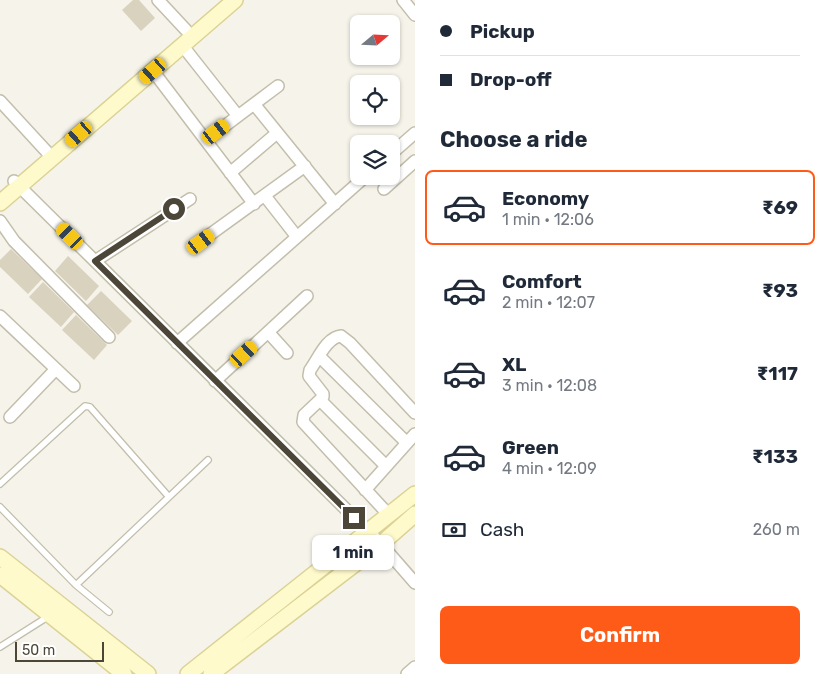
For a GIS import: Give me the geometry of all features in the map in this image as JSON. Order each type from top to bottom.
[{"type":"street","points":[[158,0],[238,116]]},
{"type":"street","points":[[0,193],[17,183],[153,71],[220,0]]},
{"type":"street","points":[[0,203],[47,152],[184,38],[234,0]]},
{"type":"street","points":[[403,0],[415,15]]},
{"type":"street","points":[[153,71],[254,204]]},
{"type":"street","points":[[206,140],[278,86]]},
{"type":"street","points":[[0,101],[47,152]]},
{"type":"street","points":[[254,104],[335,204]]},
{"type":"street","points":[[230,173],[277,132]]},
{"type":"street","points":[[400,146],[415,133]]},
{"type":"street","points":[[384,189],[415,161]]},
{"type":"street","points":[[201,242],[305,166]]},
{"type":"street","points":[[17,183],[381,544],[415,583]]},
{"type":"street","points":[[177,343],[356,185]]},
{"type":"street","points":[[265,196],[297,237]]},
{"type":"street","points":[[95,261],[190,199]]},
{"type":"street","points":[[0,221],[14,241],[109,337]]},
{"type":"street","points":[[0,231],[14,241]]},
{"type":"street","points":[[215,381],[307,296]]},
{"type":"street","points":[[0,316],[74,386]]},
{"type":"street","points":[[268,332],[287,354]]},
{"type":"street","points":[[388,514],[303,422],[304,415],[323,397],[322,391],[309,376],[310,370],[330,341],[335,337],[341,336],[350,343],[415,413]]},
{"type":"street","points":[[320,356],[407,443]]},
{"type":"street","points":[[10,417],[56,370]]},
{"type":"street","points":[[320,400],[386,466]]},
{"type":"street","points":[[365,490],[415,434]]},
{"type":"street","points":[[188,674],[415,494]]},
{"type":"street","points":[[211,674],[381,544],[415,514]]},
{"type":"street","points":[[0,557],[148,674]]},
{"type":"street","points":[[0,575],[124,674]]},
{"type":"street","points":[[407,674],[415,667]]},
{"type":"lane","points":[[0,484],[85,406],[90,407],[169,497]]},
{"type":"lane","points":[[76,585],[208,460]]},
{"type":"lane","points":[[0,507],[76,585],[109,612]]},
{"type":"lane","points":[[0,647],[50,615]]},
{"type":"building","points":[[133,0],[139,0],[155,18],[141,31],[122,10]]},
{"type":"building","points":[[11,249],[42,279],[28,294],[0,267],[0,260]]},
{"type":"building","points":[[68,256],[99,286],[86,301],[55,271]]},
{"type":"building","points":[[43,282],[74,312],[61,327],[29,297]]},
{"type":"building","points":[[101,291],[132,321],[118,335],[87,305]]},
{"type":"building","points":[[76,315],[107,345],[94,360],[62,330]]},
{"type":"route","points":[[174,209],[95,261],[354,518]]}]
